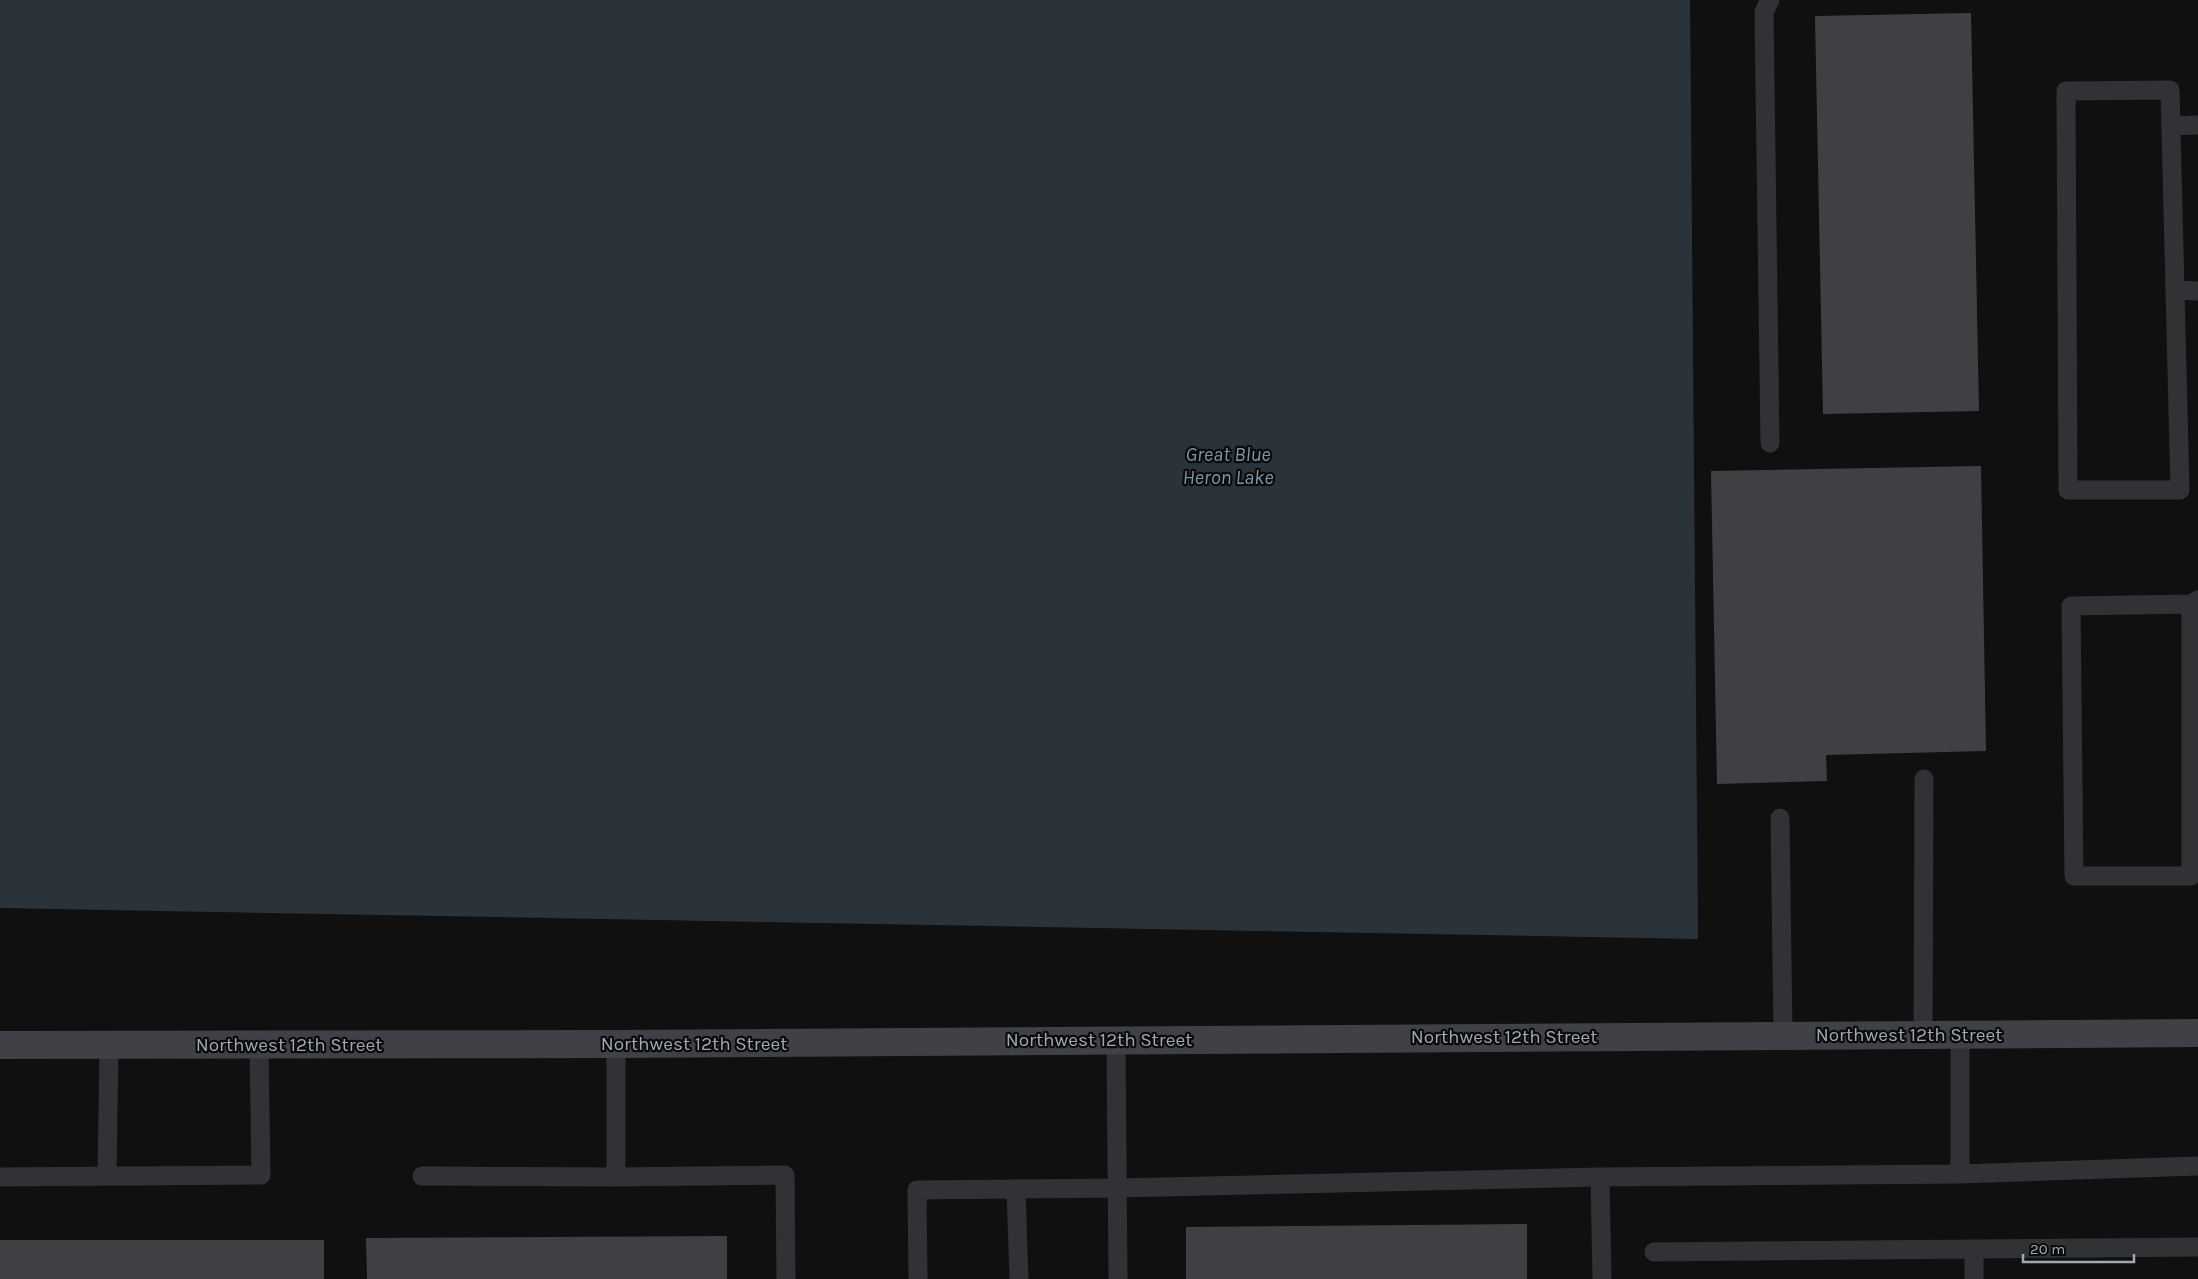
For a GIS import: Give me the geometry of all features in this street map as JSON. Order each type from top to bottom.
[{"type":"main road","name":"Northwest 12th Street","points":[[0,1045],[616,1044],[2198,1033]]},
{"type":"lane","points":[[1770,0],[1764,12],[1770,443]]},
{"type":"lane","points":[[2170,90],[2175,290],[2180,490],[2068,490],[2066,91],[2170,90]]},
{"type":"lane","points":[[2171,126],[2198,124]]},
{"type":"lane","points":[[2175,290],[2198,291]]},
{"type":"lane","points":[[2194,602],[2191,876],[2074,876],[2071,606],[2194,602]]},
{"type":"lane","points":[[1923,1036],[1924,779]]},
{"type":"lane","points":[[1780,818],[1783,1036]]},
{"type":"lane","points":[[1960,1035],[1960,1174]]},
{"type":"lane","points":[[1116,1040],[1118,1279]]},
{"type":"lane","points":[[616,1044],[616,1177]]},
{"type":"lane","points":[[106,1175],[109,1045]]},
{"type":"lane","points":[[0,1177],[106,1175],[261,1176],[259,1045]]},
{"type":"lane","points":[[918,1279],[917,1190],[1016,1190],[1600,1177],[1960,1174],[2198,1166]]},
{"type":"lane","points":[[422,1176],[785,1176],[786,1279]]},
{"type":"lane","points":[[1600,1177],[1602,1279]]},
{"type":"lane","points":[[1016,1190],[1019,1279]]},
{"type":"lane","points":[[1654,1252],[2198,1247]]},
{"type":"lane","points":[[1974,1249],[1974,1279]]},
{"type":"water","name":"Great Blue Heron Lake","points":[[0,0],[1690,0],[1698,939],[0,908]]},
{"type":"building","points":[[1971,13],[1979,411],[1823,414],[1815,16]]},
{"type":"building","points":[[1981,466],[1986,751],[1826,755],[1827,781],[1717,784],[1711,471]]},
{"type":"building","points":[[1527,1224],[1527,1279],[1186,1279],[1186,1227]]},
{"type":"building","points":[[727,1236],[727,1279],[367,1279],[366,1238]]},
{"type":"building","points":[[0,1240],[324,1240],[324,1279],[0,1279]]}]
